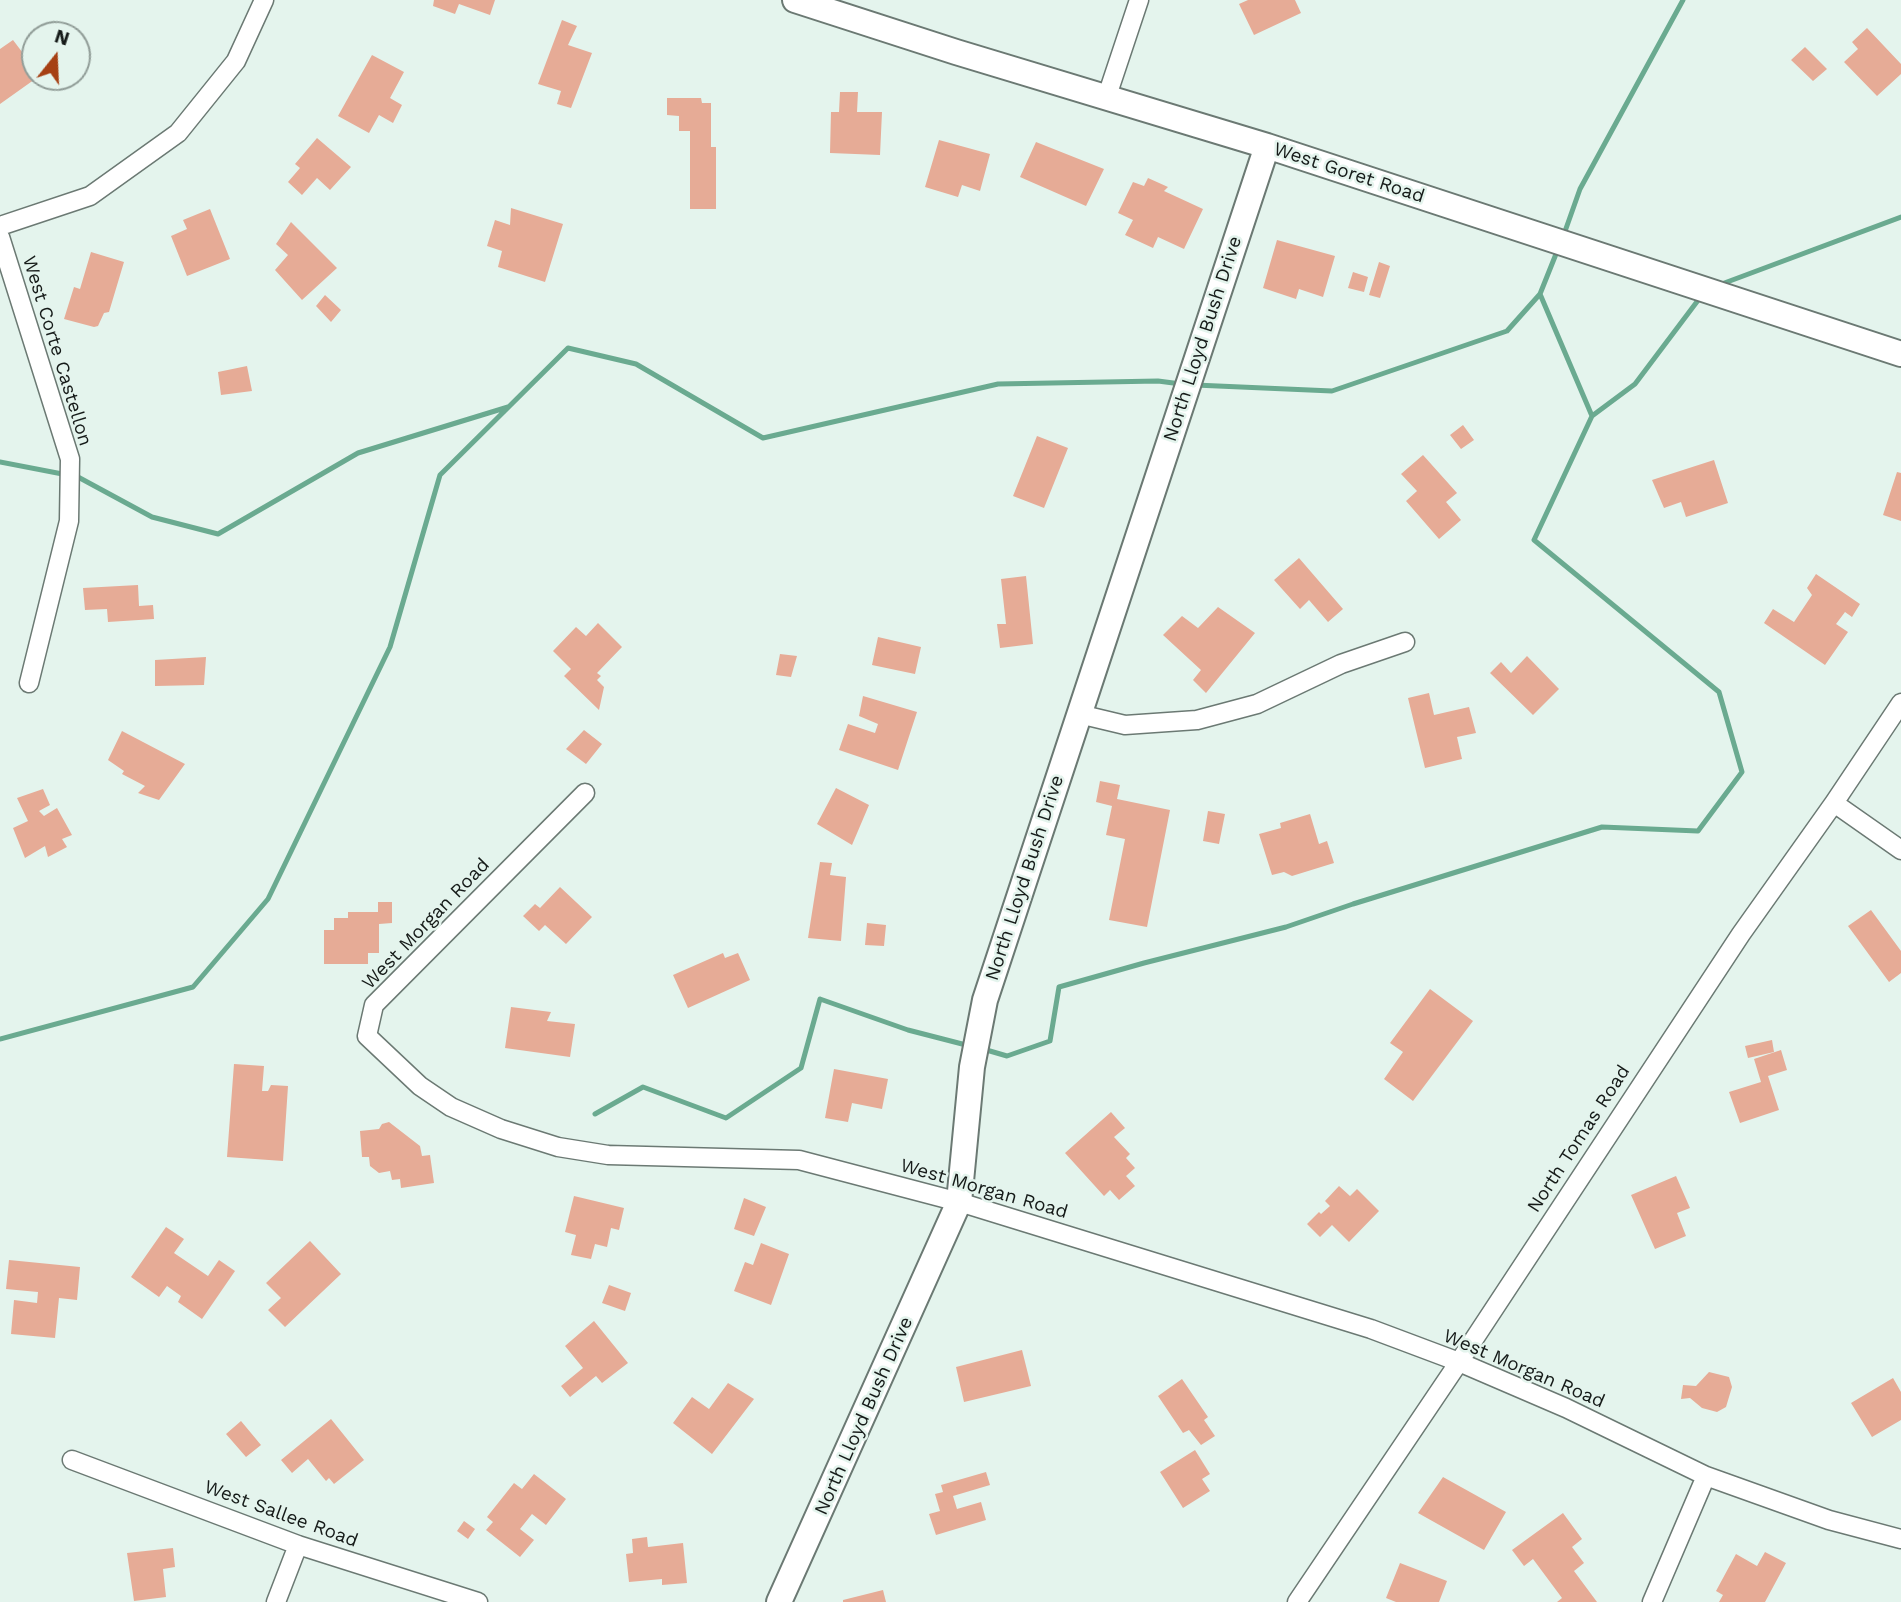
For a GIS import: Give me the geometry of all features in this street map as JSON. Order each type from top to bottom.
[{"type":"street","points":[[0,226],[90,196],[178,133],[236,61],[264,0]]},
{"type":"street","name":"West Goret Road","points":[[795,0],[956,52],[1267,145],[1901,354]]},
{"type":"street","points":[[1107,96],[1139,0]]},
{"type":"street","name":"North Lloyd Bush Drive","points":[[779,1602],[959,1202],[972,1067],[985,1000],[1267,145]]},
{"type":"street","name":"West Corte Castellon","points":[[0,237],[70,459],[69,521],[29,683]]},
{"type":"street","points":[[1079,714],[1125,725],[1197,720],[1257,705],[1341,664],[1405,642]]},
{"type":"street","name":"North Tomas Road","points":[[1297,1602],[1741,934],[1834,803],[1901,702]]},
{"type":"street","name":"West Morgan Road","points":[[585,793],[374,1005],[368,1035],[380,1050],[421,1086],[452,1107],[501,1129],[558,1147],[608,1156],[799,1160],[959,1202],[1334,1317],[1459,1362],[1566,1408],[1706,1476],[1829,1520],[1901,1539]]},
{"type":"street","points":[[1834,803],[1901,850]]},
{"type":"street","name":"West Sallee Road","points":[[72,1460],[298,1545],[478,1602]]},
{"type":"street","points":[[1652,1602],[1706,1476]]},
{"type":"street","points":[[276,1602],[298,1545]]},
{"type":"building","points":[[434,0],[495,0],[490,15],[459,4],[455,14],[433,6]]},
{"type":"building","points":[[1248,0],[1295,0],[1301,13],[1254,35],[1239,4]]},
{"type":"building","points":[[562,20],[577,26],[568,45],[592,53],[571,108],[557,104],[561,91],[538,84]]},
{"type":"building","points":[[1867,28],[1901,64],[1901,74],[1877,96],[1844,62],[1858,49],[1852,42]]},
{"type":"building","points":[[13,40],[21,51],[21,89],[0,104],[0,49]]},
{"type":"building","points":[[1805,47],[1827,69],[1813,81],[1791,60]]},
{"type":"building","points":[[372,55],[404,72],[390,98],[402,105],[393,123],[379,115],[369,133],[338,116]]},
{"type":"building","points":[[840,92],[858,92],[857,112],[882,112],[880,155],[830,153],[831,112],[839,112]]},
{"type":"building","points":[[667,98],[701,98],[702,103],[711,103],[711,147],[716,147],[716,209],[690,209],[690,131],[679,131],[679,116],[667,115]]},
{"type":"building","points":[[317,138],[351,167],[330,190],[317,178],[302,195],[288,182],[300,168],[295,164]]},
{"type":"building","points":[[939,140],[990,154],[980,191],[962,185],[958,197],[925,187]]},
{"type":"building","points":[[1036,142],[1104,169],[1086,206],[1020,177]]},
{"type":"building","points":[[1148,178],[1168,187],[1164,191],[1203,209],[1184,249],[1158,237],[1153,248],[1125,235],[1133,220],[1118,213],[1133,182],[1144,186]]},
{"type":"building","points":[[511,208],[563,224],[545,282],[498,267],[502,251],[487,246],[495,220],[510,225]]},
{"type":"building","points":[[210,209],[230,259],[187,276],[171,236],[187,229],[183,220]]},
{"type":"building","points":[[291,222],[337,268],[302,300],[275,270],[288,255],[276,244]]},
{"type":"building","points":[[1277,240],[1335,256],[1323,297],[1299,289],[1296,299],[1263,288]]},
{"type":"building","points":[[91,252],[124,262],[109,312],[104,313],[98,326],[94,327],[64,319],[74,287],[80,289]]},
{"type":"building","points":[[1379,262],[1390,266],[1380,298],[1369,295]]},
{"type":"building","points":[[1353,272],[1368,277],[1364,292],[1348,288]]},
{"type":"building","points":[[325,295],[341,310],[331,322],[316,306]]},
{"type":"building","points":[[247,366],[252,391],[221,395],[218,372]]},
{"type":"building","points":[[1463,425],[1474,440],[1461,449],[1450,435]]},
{"type":"building","points":[[1037,436],[1068,448],[1044,508],[1013,496]]},
{"type":"building","points":[[1423,455],[1457,493],[1446,502],[1461,520],[1439,539],[1406,501],[1417,491],[1401,474]]},
{"type":"building","points":[[1714,460],[1728,503],[1686,517],[1681,502],[1664,508],[1652,480]]},
{"type":"building","points":[[1897,472],[1901,473],[1901,521],[1883,515]]},
{"type":"building","points":[[1299,558],[1343,609],[1328,622],[1309,600],[1300,609],[1274,580]]},
{"type":"building","points":[[1816,574],[1860,604],[1852,617],[1845,612],[1836,624],[1848,632],[1825,665],[1764,623],[1773,609],[1794,622],[1812,595],[1807,588]]},
{"type":"building","points":[[1026,576],[1033,644],[1000,648],[997,624],[1006,624],[1001,579]]},
{"type":"building","points":[[138,585],[139,606],[153,605],[154,619],[108,622],[107,609],[85,610],[83,588]]},
{"type":"building","points":[[1218,607],[1255,633],[1206,693],[1193,680],[1201,670],[1163,635],[1182,616],[1198,628]]},
{"type":"building","points":[[598,623],[622,647],[597,673],[601,676],[597,680],[604,687],[599,710],[564,676],[571,669],[553,651],[576,627],[586,636]]},
{"type":"building","points":[[878,637],[921,647],[915,674],[872,665]]},
{"type":"building","points":[[780,654],[797,656],[791,677],[776,675]]},
{"type":"building","points":[[1527,656],[1559,689],[1533,715],[1490,673],[1501,662],[1511,673]]},
{"type":"building","points":[[206,657],[204,685],[155,686],[155,660]]},
{"type":"building","points":[[1429,693],[1434,715],[1469,707],[1476,733],[1457,737],[1462,759],[1425,768],[1408,698]]},
{"type":"building","points":[[863,696],[917,712],[898,770],[839,750],[848,724],[875,733],[878,724],[859,716]]},
{"type":"building","points":[[584,730],[602,744],[586,764],[566,749]]},
{"type":"building","points":[[122,731],[185,764],[159,800],[138,793],[145,786],[122,774],[124,771],[108,760]]},
{"type":"building","points":[[1100,781],[1120,785],[1117,799],[1170,810],[1147,927],[1109,920],[1125,839],[1106,835],[1112,806],[1096,802]]},
{"type":"building","points":[[836,788],[869,805],[852,845],[817,824]]},
{"type":"building","points":[[43,789],[50,805],[39,811],[44,816],[57,808],[72,835],[62,839],[67,847],[48,857],[45,846],[25,858],[13,828],[28,821],[17,798]]},
{"type":"building","points":[[1208,811],[1225,814],[1219,844],[1203,841]]},
{"type":"building","points":[[1310,814],[1319,844],[1327,841],[1334,863],[1292,876],[1284,872],[1272,875],[1259,834],[1281,828],[1280,823]]},
{"type":"building","points":[[820,862],[832,863],[830,875],[846,877],[841,941],[808,938]]},
{"type":"building","points":[[560,887],[592,917],[566,944],[545,925],[539,931],[523,916],[535,904],[540,908]]},
{"type":"building","points":[[378,902],[392,902],[392,923],[379,924],[379,953],[368,953],[368,964],[324,964],[324,930],[334,930],[334,918],[348,918],[348,912],[378,912]]},
{"type":"building","points":[[1871,910],[1901,951],[1901,973],[1889,982],[1848,926]]},
{"type":"building","points":[[867,923],[886,925],[884,946],[865,945]]},
{"type":"building","points":[[723,953],[725,958],[738,953],[750,980],[688,1008],[673,975]]},
{"type":"building","points":[[1430,989],[1473,1021],[1413,1101],[1384,1079],[1403,1052],[1390,1043]]},
{"type":"building","points":[[511,1007],[551,1012],[547,1021],[575,1024],[570,1057],[505,1048]]},
{"type":"building","points":[[1772,1040],[1774,1052],[1748,1058],[1745,1046]]},
{"type":"building","points":[[1781,1050],[1787,1070],[1768,1076],[1779,1110],[1740,1123],[1729,1092],[1761,1082],[1754,1059]]},
{"type":"building","points":[[234,1064],[264,1066],[262,1091],[268,1091],[271,1085],[288,1086],[283,1161],[227,1157]]},
{"type":"building","points":[[834,1069],[888,1079],[882,1109],[852,1103],[848,1122],[825,1118]]},
{"type":"building","points":[[1111,1112],[1125,1128],[1114,1137],[1130,1154],[1126,1158],[1135,1168],[1126,1176],[1135,1186],[1119,1200],[1110,1190],[1104,1196],[1065,1153]]},
{"type":"building","points":[[389,1122],[420,1146],[422,1156],[430,1155],[434,1183],[401,1188],[400,1179],[392,1180],[390,1171],[379,1173],[370,1166],[369,1157],[362,1157],[360,1131],[379,1129],[382,1124]]},
{"type":"building","points":[[1676,1176],[1690,1208],[1677,1213],[1686,1236],[1655,1249],[1631,1195]]},
{"type":"building","points":[[1339,1186],[1350,1196],[1357,1189],[1379,1211],[1349,1242],[1332,1225],[1320,1237],[1307,1224],[1330,1206],[1325,1201]]},
{"type":"building","points":[[574,1196],[624,1208],[619,1230],[611,1228],[607,1247],[595,1244],[591,1259],[571,1255],[576,1235],[565,1232]]},
{"type":"building","points":[[744,1198],[766,1207],[754,1236],[734,1229]]},
{"type":"building","points":[[166,1227],[184,1239],[174,1253],[208,1276],[219,1260],[235,1271],[202,1319],[178,1302],[181,1296],[167,1286],[159,1297],[131,1277]]},
{"type":"building","points":[[310,1241],[341,1274],[285,1327],[268,1310],[281,1298],[266,1283]]},
{"type":"building","points":[[761,1243],[789,1254],[771,1305],[734,1291],[745,1262],[753,1265]]},
{"type":"building","points":[[9,1260],[80,1267],[77,1300],[59,1298],[55,1338],[11,1334],[14,1300],[37,1303],[38,1292],[6,1289]]},
{"type":"building","points":[[609,1285],[631,1293],[625,1311],[602,1303]]},
{"type":"building","points":[[594,1321],[628,1363],[602,1383],[596,1376],[570,1397],[561,1386],[583,1368],[565,1346]]},
{"type":"building","points":[[1022,1350],[1031,1386],[964,1402],[956,1367]]},
{"type":"building","points":[[1709,1372],[1729,1377],[1732,1387],[1726,1407],[1717,1412],[1702,1408],[1690,1398],[1681,1399],[1683,1385],[1696,1386]]},
{"type":"building","points":[[1893,1378],[1901,1392],[1901,1420],[1872,1437],[1851,1403]]},
{"type":"building","points":[[1182,1379],[1208,1417],[1204,1420],[1215,1436],[1201,1445],[1189,1430],[1183,1433],[1158,1396]]},
{"type":"building","points":[[728,1383],[754,1399],[712,1454],[673,1423],[692,1397],[709,1409]]},
{"type":"building","points":[[331,1419],[364,1460],[334,1484],[329,1478],[326,1481],[308,1459],[292,1473],[281,1460]]},
{"type":"building","points":[[241,1421],[261,1445],[246,1457],[226,1434]]},
{"type":"building","points":[[1195,1450],[1210,1474],[1202,1479],[1210,1491],[1183,1508],[1160,1472]]},
{"type":"building","points":[[986,1472],[990,1485],[953,1496],[957,1509],[981,1502],[986,1520],[936,1535],[929,1514],[940,1511],[935,1494],[943,1492],[941,1485]]},
{"type":"building","points":[[534,1474],[566,1499],[546,1525],[532,1514],[520,1529],[534,1540],[520,1557],[486,1530],[493,1522],[487,1517],[514,1483],[522,1489]]},
{"type":"building","points":[[1443,1477],[1506,1512],[1484,1550],[1418,1513]]},
{"type":"building","points":[[1563,1513],[1582,1539],[1572,1547],[1584,1563],[1574,1571],[1597,1602],[1557,1602],[1562,1598],[1533,1559],[1524,1566],[1512,1550]]},
{"type":"building","points":[[464,1521],[475,1529],[468,1539],[457,1531]]},
{"type":"building","points":[[647,1537],[648,1547],[683,1543],[687,1583],[662,1585],[662,1579],[629,1582],[626,1554],[633,1553],[632,1539]]},
{"type":"building","points":[[173,1548],[175,1567],[163,1569],[166,1597],[134,1601],[127,1553]]},
{"type":"building","points":[[1765,1552],[1786,1563],[1765,1602],[1719,1602],[1723,1595],[1716,1591],[1736,1554],[1757,1566]]},
{"type":"building","points":[[1400,1563],[1447,1581],[1439,1602],[1396,1602],[1386,1598]]},
{"type":"building","points":[[883,1590],[886,1602],[843,1602],[843,1600]]},
{"type":"waterway","points":[[1563,237],[1580,189],[1683,0]]},
{"type":"waterway","points":[[1719,285],[1901,217]]},
{"type":"waterway","points":[[1195,385],[1332,391],[1507,331],[1540,294],[1558,249]]},
{"type":"waterway","points":[[983,1049],[1007,1056],[1050,1041],[1059,987],[1286,927],[1602,827],[1698,831],[1742,772],[1719,692],[1534,540],[1592,416],[1540,294]]},
{"type":"waterway","points":[[1592,416],[1635,384],[1702,295]]},
{"type":"waterway","points":[[0,1039],[193,987],[268,899],[390,647],[440,475],[568,348],[636,364],[763,438],[998,384],[1158,381],[1181,384]]},
{"type":"waterway","points":[[0,462],[78,477],[152,517],[218,534],[358,453],[508,407]]},
{"type":"waterway","points":[[595,1114],[643,1087],[726,1118],[801,1068],[820,999],[908,1030],[970,1046]]}]
